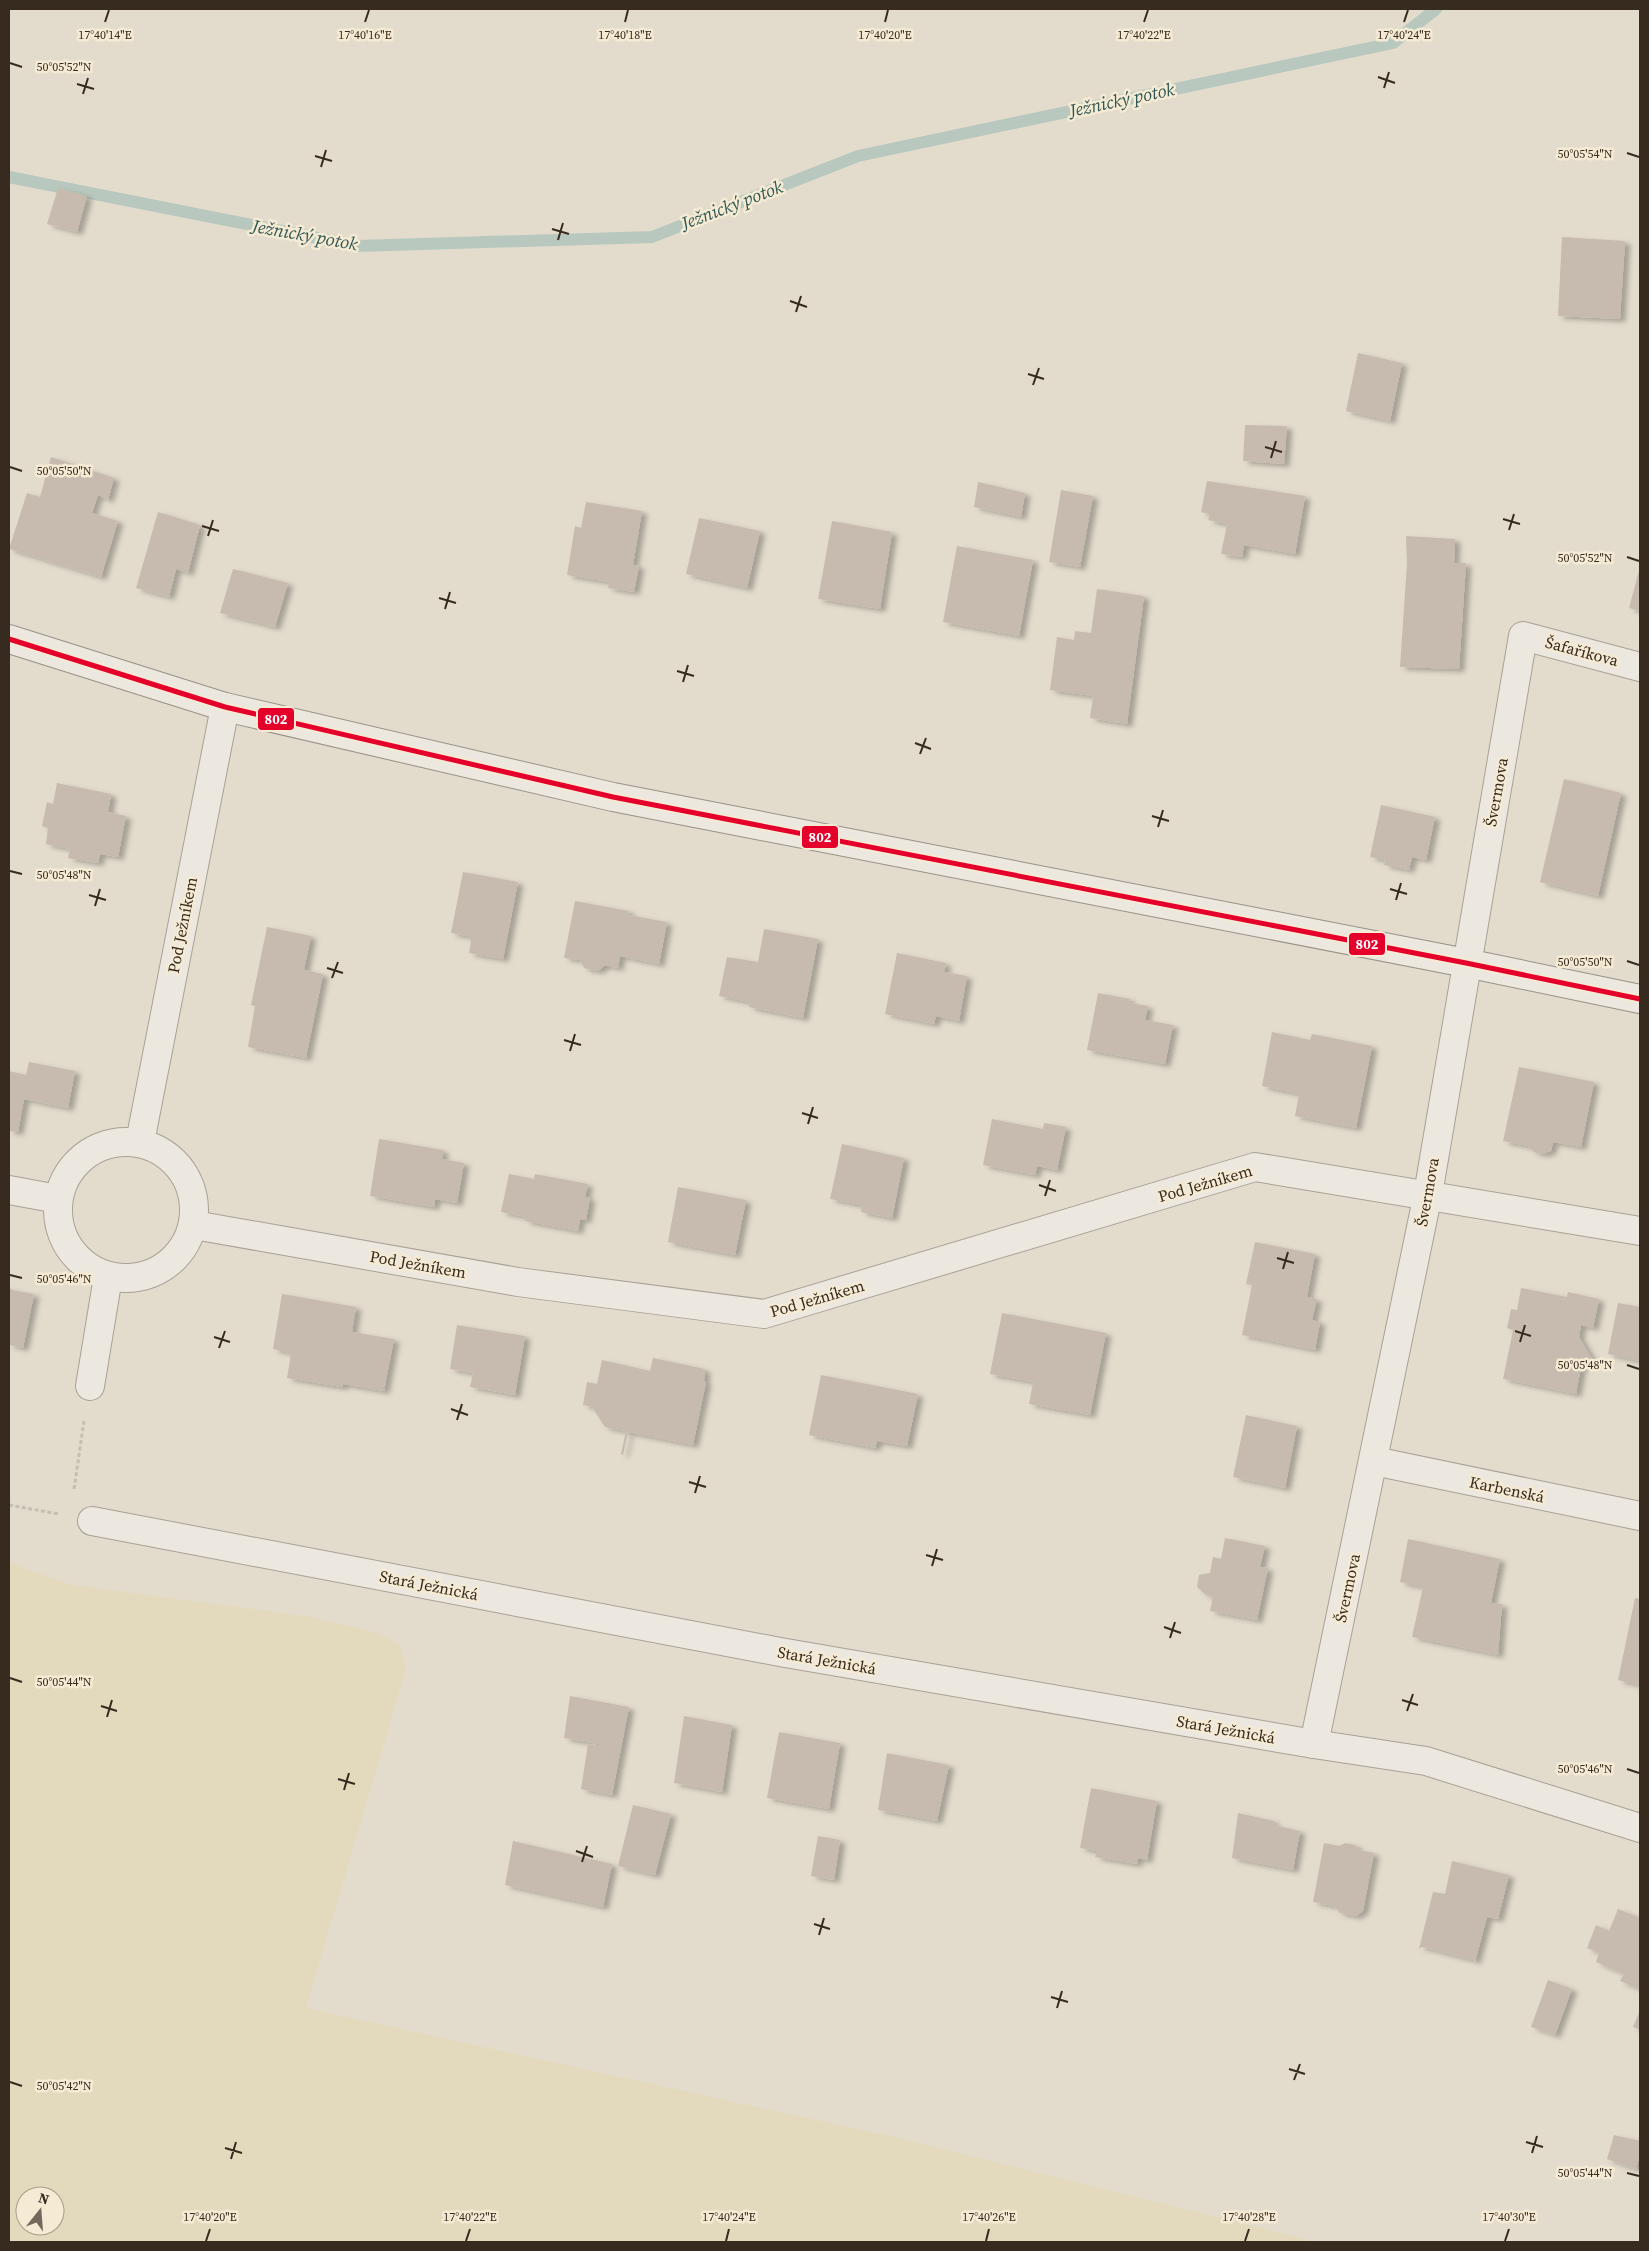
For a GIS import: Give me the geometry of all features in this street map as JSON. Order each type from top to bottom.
[{"type":"street","name":"Šafaříkova","points":[[1523,636],[1640,667]]},
{"type":"street","name":"Švermova","points":[[1314,1744],[1428,1194],[1523,636]]},
{"type":"street","points":[[9,640],[225,707],[613,797],[1466,963],[1640,999]]},
{"type":"street","name":"Pod Ježníkem","points":[[140,1142],[225,707]]},
{"type":"street","points":[[140,1142],[172,1158],[188,1181],[192,1189],[194,1225],[177,1258],[145,1277],[108,1277],[79,1260],[61,1232],[58,1199],[73,1166],[104,1145],[140,1142]]},
{"type":"street","name":"Pod Ježníkem","points":[[194,1225],[518,1282],[764,1314],[1255,1167],[1428,1194]]},
{"type":"street","points":[[9,1190],[58,1199]]},
{"type":"street","points":[[1428,1194],[1640,1231]]},
{"type":"street","points":[[90,1386],[108,1277]]},
{"type":"street","name":"Karbenská","points":[[1374,1461],[1640,1516]]},
{"type":"street","name":"Stará Ježnická","points":[[81,1518],[780,1652],[1314,1744],[1426,1760],[1640,1828]]},
{"type":"path","points":[[9,1505],[81,1518],[90,1386]]},
{"type":"shaded area","points":[[9,1563],[73,1585],[306,1616],[375,1632],[400,1645],[406,1669],[306,2008],[890,2136],[1318,2242],[9,2242]]},
{"type":"building","points":[[58,188],[87,196],[77,232],[47,224]]},
{"type":"building","points":[[1562,237],[1625,241],[1620,319],[1558,316]]},
{"type":"building","points":[[1358,353],[1402,363],[1390,421],[1346,411]]},
{"type":"building","points":[[1245,425],[1287,426],[1284,464],[1243,461]]},
{"type":"building","points":[[51,457],[114,478],[108,500],[98,495],[92,513],[118,521],[101,577],[9,549],[27,493],[40,497]]},
{"type":"building","points":[[1207,481],[1305,496],[1295,554],[1244,545],[1242,557],[1221,554],[1227,524],[1208,520],[1210,514],[1201,512]]},
{"type":"building","points":[[978,482],[1025,493],[1021,517],[974,507]]},
{"type":"building","points":[[1061,490],[1093,496],[1080,567],[1049,562]]},
{"type":"building","points":[[586,502],[642,511],[633,565],[639,566],[634,592],[608,588],[609,582],[567,575],[575,526],[581,528]]},
{"type":"building","points":[[158,512],[200,525],[188,573],[176,569],[169,597],[136,588]]},
{"type":"building","points":[[699,518],[760,531],[747,588],[686,574]]},
{"type":"building","points":[[832,521],[892,532],[880,609],[818,599]]},
{"type":"building","points":[[1406,536],[1455,539],[1454,563],[1466,563],[1459,669],[1400,667],[1407,563]]},
{"type":"building","points":[[957,546],[1033,560],[1019,636],[943,622]]},
{"type":"building","points":[[1640,567],[1640,611],[1629,608]]},
{"type":"building","points":[[233,569],[288,583],[275,627],[220,613]]},
{"type":"building","points":[[1097,589],[1144,596],[1127,724],[1090,718],[1093,696],[1050,690],[1057,637],[1074,640],[1075,631],[1091,633]]},
{"type":"building","points":[[1564,779],[1621,793],[1598,896],[1540,882]]},
{"type":"building","points":[[57,783],[111,794],[108,812],[126,816],[118,857],[100,854],[98,863],[68,858],[70,849],[46,844],[48,828],[42,826],[47,802],[53,804]]},
{"type":"building","points":[[1381,805],[1435,817],[1426,860],[1412,857],[1409,870],[1384,865],[1385,860],[1370,857]]},
{"type":"building","points":[[463,872],[518,882],[503,959],[469,953],[471,942],[468,936],[451,933]]},
{"type":"building","points":[[575,901],[629,911],[628,915],[667,922],[659,964],[620,956],[618,968],[605,965],[598,971],[584,968],[580,960],[564,958]]},
{"type":"building","points":[[267,927],[311,936],[304,970],[323,974],[306,1058],[248,1047],[255,1006],[251,1005]]},
{"type":"building","points":[[764,929],[818,939],[803,1018],[749,1007],[750,1002],[719,996],[727,957],[758,962]]},
{"type":"building","points":[[897,953],[946,963],[944,972],[967,976],[959,1021],[936,1016],[934,1024],[885,1014]]},
{"type":"building","points":[[1098,993],[1130,999],[1129,1003],[1148,1006],[1145,1020],[1173,1025],[1165,1064],[1087,1050]]},
{"type":"building","points":[[1272,1032],[1310,1040],[1312,1034],[1372,1046],[1356,1128],[1295,1116],[1299,1094],[1262,1086]]},
{"type":"building","points":[[29,1062],[75,1071],[68,1108],[24,1099],[18,1132],[9,1131],[9,1071],[26,1075]]},
{"type":"building","points":[[1519,1067],[1594,1082],[1581,1147],[1553,1142],[1551,1151],[1543,1154],[1534,1152],[1528,1146],[1503,1141]]},
{"type":"building","points":[[992,1119],[1043,1129],[1044,1123],[1066,1127],[1057,1170],[1037,1166],[1035,1175],[983,1165]]},
{"type":"building","points":[[379,1139],[443,1150],[442,1159],[464,1163],[457,1203],[435,1199],[434,1207],[370,1196]]},
{"type":"building","points":[[842,1144],[904,1158],[892,1218],[861,1212],[862,1205],[830,1199]]},
{"type":"building","points":[[509,1174],[534,1179],[535,1174],[588,1184],[585,1197],[590,1198],[586,1220],[580,1219],[578,1231],[525,1221],[526,1217],[501,1212]]},
{"type":"building","points":[[678,1187],[746,1200],[735,1255],[668,1242]]},
{"type":"building","points":[[1255,1242],[1315,1254],[1307,1297],[1317,1299],[1312,1320],[1320,1322],[1315,1350],[1242,1335],[1252,1285],[1246,1284]]},
{"type":"building","points":[[9,1286],[12,1290],[34,1294],[23,1348],[9,1345]]},
{"type":"building","points":[[1521,1288],[1567,1297],[1568,1292],[1599,1299],[1593,1328],[1581,1325],[1579,1337],[1592,1359],[1581,1367],[1576,1394],[1503,1379],[1513,1330],[1507,1328],[1511,1309],[1517,1310]]},
{"type":"building","points":[[282,1294],[356,1307],[352,1332],[394,1339],[384,1391],[343,1384],[342,1387],[287,1378],[291,1353],[273,1349]]},
{"type":"building","points":[[1618,1303],[1640,1307],[1640,1361],[1608,1354]]},
{"type":"building","points":[[1002,1313],[1106,1333],[1090,1415],[1029,1404],[1033,1382],[990,1374]]},
{"type":"building","points":[[457,1325],[525,1336],[515,1395],[470,1387],[473,1373],[450,1369]]},
{"type":"building","points":[[653,1358],[705,1369],[704,1381],[706,1382],[693,1445],[628,1432],[623,1455],[621,1454],[626,1431],[605,1427],[592,1407],[583,1405],[587,1382],[597,1384],[602,1360],[650,1371]]},
{"type":"building","points":[[821,1375],[918,1394],[907,1446],[877,1441],[875,1448],[809,1435]]},
{"type":"building","points":[[1246,1415],[1297,1426],[1285,1488],[1233,1477]]},
{"type":"building","points":[[1225,1538],[1265,1546],[1260,1567],[1268,1568],[1257,1620],[1210,1611],[1213,1597],[1206,1595],[1197,1587],[1199,1575],[1210,1573],[1213,1557],[1221,1559]]},
{"type":"building","points":[[1408,1539],[1500,1559],[1491,1603],[1502,1604],[1498,1655],[1412,1637],[1423,1587],[1400,1582]]},
{"type":"building","points":[[1635,1598],[1640,1599],[1640,1685],[1618,1680]]},
{"type":"building","points":[[570,1696],[629,1707],[612,1795],[581,1789],[588,1744],[615,1747],[564,1738]]},
{"type":"building","points":[[684,1716],[732,1725],[722,1792],[674,1783]]},
{"type":"building","points":[[779,1732],[840,1743],[829,1809],[767,1798]]},
{"type":"building","points":[[887,1753],[949,1765],[937,1821],[878,1810]]},
{"type":"building","points":[[1091,1788],[1157,1801],[1147,1860],[1138,1858],[1137,1864],[1095,1857],[1097,1851],[1080,1848]]},
{"type":"building","points":[[633,1805],[671,1814],[655,1875],[618,1866]]},
{"type":"building","points":[[1238,1813],[1274,1821],[1273,1825],[1300,1831],[1293,1870],[1232,1858]]},
{"type":"building","points":[[818,1836],[840,1840],[834,1880],[811,1876]]},
{"type":"building","points":[[513,1841],[612,1864],[603,1907],[505,1885]]},
{"type":"building","points":[[1324,1843],[1339,1846],[1345,1843],[1355,1845],[1358,1850],[1374,1853],[1363,1911],[1356,1916],[1340,1913],[1334,1906],[1313,1902]]},
{"type":"building","points":[[1452,1861],[1509,1875],[1498,1919],[1487,1917],[1475,1962],[1422,1947],[1419,1949],[1433,1892],[1445,1894]]},
{"type":"building","points":[[1618,1909],[1640,1918],[1640,1989],[1620,1981],[1624,1974],[1596,1962],[1599,1953],[1587,1948],[1596,1925],[1609,1931]]},
{"type":"building","points":[[1548,1980],[1572,1989],[1555,2035],[1531,2027]]},
{"type":"building","points":[[1640,2010],[1640,2030],[1633,2027]]},
{"type":"building","points":[[1614,2135],[1640,2141],[1640,2154],[1636,2169],[1607,2159]]},
{"type":"waterway","name":"Ježnický potok","points":[[9,177],[358,246],[652,237],[858,156],[1393,43],[1436,9]]},
{"type":"transit line","name":"802","points":[[9,639],[225,707],[613,797],[1466,963],[1640,999]]}]
